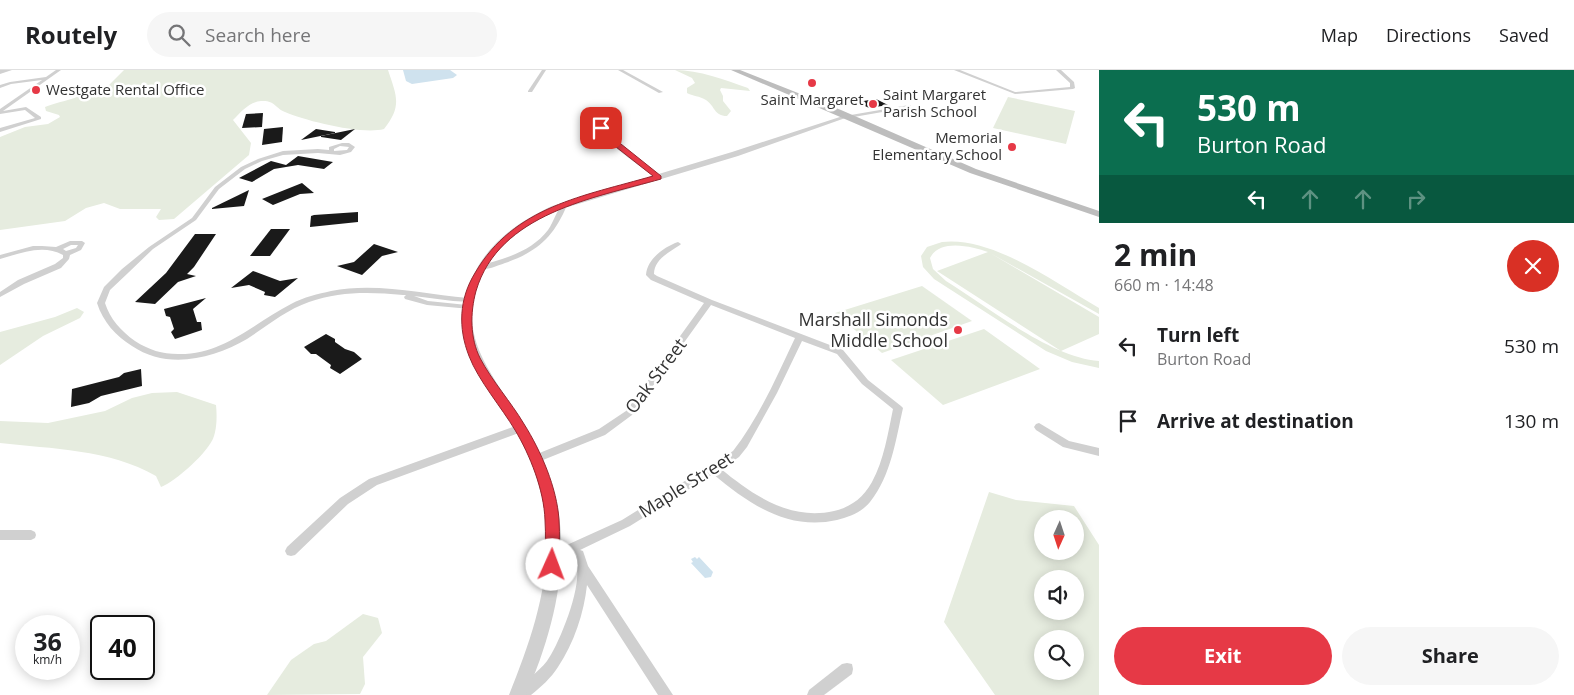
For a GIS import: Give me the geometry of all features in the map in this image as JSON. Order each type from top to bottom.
[{"type":"main road","points":[[734,70],[848,116],[968,169],[1099,214]]},
{"type":"street","points":[[0,72],[9,70]]},
{"type":"street","points":[[0,112],[58,70]]},
{"type":"street","points":[[530,91],[544,70]]},
{"type":"street","points":[[620,70],[662,92]]},
{"type":"street","points":[[956,70],[1015,93],[1072,88],[1072,83],[1058,70]]},
{"type":"street","points":[[0,87],[11,82],[48,78]]},
{"type":"street","points":[[517,695],[529,668],[543,619],[551,578],[553,547],[551,509],[535,459],[521,428],[475,358],[467,335],[467,304],[481,268],[498,246],[523,224],[564,205],[848,116],[909,106]]},
{"type":"street","points":[[0,112],[27,108],[39,118],[0,130]]},
{"type":"street","points":[[594,111],[596,122],[609,138],[658,177]]},
{"type":"street","points":[[332,152],[296,152],[275,155],[253,162],[235,173],[217,188],[194,219],[148,250],[110,286],[101,299],[106,316],[125,338],[146,352],[168,357],[204,354],[231,345],[294,306],[312,299],[351,291],[403,294],[427,303],[467,304]]},
{"type":"street","points":[[481,268],[512,259],[541,242],[552,229],[564,205]]},
{"type":"street","points":[[0,257],[26,250],[56,250],[66,254],[79,249],[83,244],[71,242],[56,250]]},
{"type":"street","points":[[678,244],[666,249],[649,271],[650,275],[663,284],[800,336],[844,355],[865,382],[898,408],[889,448],[871,492],[854,508],[834,517],[808,520],[784,514],[743,492],[714,469]]},
{"type":"street","points":[[0,295],[20,282],[58,266],[66,259],[66,254]]},
{"type":"street","name":"Oak Street","points":[[535,459],[602,432],[630,413],[709,302]]},
{"type":"street","name":"Maple Street","points":[[570,549],[626,523],[736,454],[744,444],[781,378],[800,336]]},
{"type":"street","points":[[1038,427],[1066,444],[1099,452]]},
{"type":"street","points":[[291,550],[344,501],[373,482],[521,428]]},
{"type":"street","points":[[0,536],[31,535]]},
{"type":"street","points":[[553,547],[570,549],[579,555],[584,570],[666,695]]},
{"type":"street","points":[[520,695],[549,668],[562,646],[575,613],[584,570]]},
{"type":"street","points":[[814,695],[847,669]]},
{"type":"shaded area","points":[[124,70],[388,70],[394,87],[396,107],[384,129],[362,130],[349,129],[306,119],[285,112],[266,101],[253,103],[233,120],[251,143],[249,155],[174,219],[159,220],[156,217],[161,209],[120,209],[104,203],[86,208],[65,221],[0,230],[0,137],[25,127],[48,124],[60,117],[46,111],[45,107],[77,97],[92,87],[109,85]]},
{"type":"shaded area","points":[[675,70],[712,76],[748,88],[750,91],[721,88],[723,101],[731,111],[727,116],[723,116],[717,113],[706,100],[687,93],[687,88],[695,83],[692,78]]},
{"type":"shaded area","points":[[1008,97],[1075,111],[1066,144],[993,128]]},
{"type":"shaded area","points":[[942,242],[962,242],[982,246],[1002,254],[1023,263],[1099,308],[1099,314],[990,253],[1099,317],[1099,334],[1061,351],[1099,361],[1099,368],[1072,362],[1046,351],[934,279],[923,267],[921,256],[927,247]],"holes":[[[949,246],[966,246],[988,252],[937,271],[1060,350],[1040,341],[1000,317],[946,281],[933,269],[930,258],[941,248]]]},
{"type":"shaded area","points":[[922,286],[972,321],[882,353],[835,313]]},
{"type":"shaded area","points":[[77,308],[84,312],[80,318],[43,336],[0,365],[0,332],[55,317]]},
{"type":"shaded area","points":[[984,329],[1040,369],[943,405],[891,360]]},
{"type":"shaded area","points":[[177,392],[216,405],[216,429],[206,450],[175,479],[161,487],[156,476],[119,460],[60,449],[0,443],[0,421],[48,423],[105,411],[132,398],[152,393]]},
{"type":"shaded area","points":[[989,492],[1016,500],[1074,506],[1077,510],[1034,510],[1034,560],[1084,560],[1084,522],[1099,545],[1099,695],[995,695],[944,622]]},
{"type":"shaded area","points":[[363,614],[378,618],[382,633],[363,657],[365,684],[360,694],[267,695],[291,660],[314,644],[326,641]]},
{"type":"water","points":[[403,70],[450,70],[457,75],[453,78],[412,84],[406,81]]},
{"type":"water","points":[[695,557],[697,559],[699,557],[713,572],[711,577],[705,578],[691,563],[693,562],[691,559]]},
{"type":"building","name":"Saint Margaret Parish School","points":[[876,99],[888,105],[869,108],[857,102]]},
{"type":"building","points":[[263,113],[262,127],[242,128],[246,114]]},
{"type":"building","points":[[283,127],[282,142],[262,145],[264,129]]},
{"type":"building","points":[[316,129],[335,132],[335,133],[301,140]]},
{"type":"building","points":[[355,129],[341,140],[321,137],[321,136]]},
{"type":"building","points":[[298,156],[333,162],[324,169],[298,165],[274,169],[252,182],[239,178],[271,161],[286,165]]},
{"type":"building","points":[[302,183],[314,193],[300,194],[273,205],[262,199]]},
{"type":"building","points":[[249,190],[244,206],[212,209],[212,208]]},
{"type":"building","points":[[358,212],[358,222],[310,227],[311,216],[314,215]]},
{"type":"building","points":[[271,229],[290,229],[270,256],[250,256]]},
{"type":"building","points":[[195,234],[216,234],[194,267],[187,274],[196,276],[178,282],[155,304],[135,302],[166,273]]},
{"type":"building","points":[[374,244],[398,252],[382,256],[362,275],[337,266],[354,262]]},
{"type":"building","points":[[253,271],[280,281],[298,278],[275,297],[264,295],[265,292],[249,285],[231,288]]},
{"type":"building","points":[[206,298],[193,309],[197,322],[201,322],[202,330],[175,339],[171,332],[174,329],[170,317],[166,316],[164,309]]},
{"type":"building","points":[[326,334],[362,359],[340,374],[330,368],[331,365],[316,354],[311,354],[304,347]]},
{"type":"building","points":[[141,369],[142,386],[101,396],[89,403],[71,407],[72,389],[119,377],[124,373]]},
{"type":"place","name":"Saint Margaret","points":[[812,83]]},
{"type":"place","name":"Westgate Rental Office","points":[[36,90]]},
{"type":"place","name":"Saint Margaret Parish School","points":[[873,104]]},
{"type":"place","name":"Memorial Elementary School","points":[[1012,147]]},
{"type":"place","name":"Marshall Simonds Middle School","points":[[958,330]]},
{"type":"route","points":[[552,565],[552,518],[541,473],[521,428],[492,388],[475,358],[467,335],[467,304],[474,283],[488,257],[523,224],[555,208],[658,177],[613,142],[601,128]]}]
